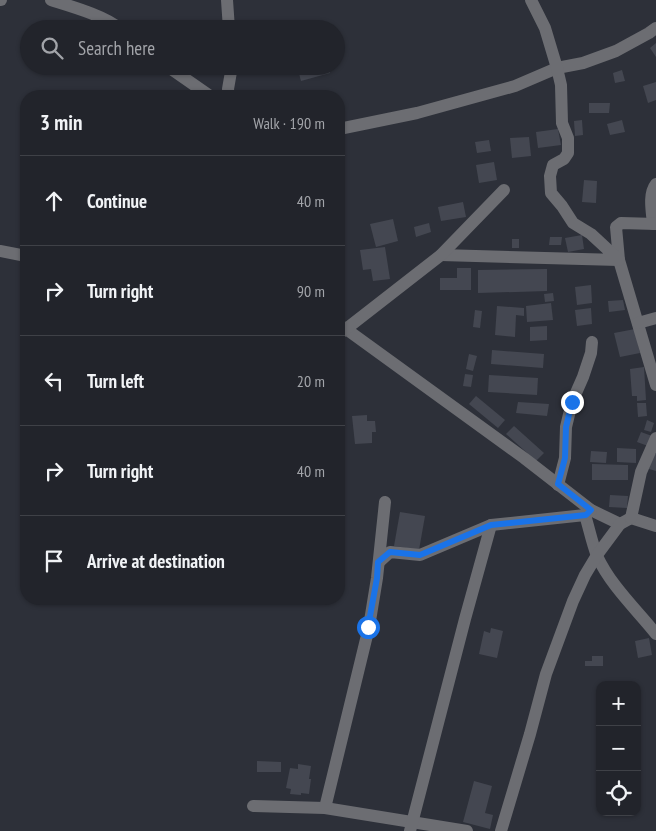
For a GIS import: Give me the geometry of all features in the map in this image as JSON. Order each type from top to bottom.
[{"type":"street","points":[[51,0],[106,20]]},
{"type":"street","points":[[227,0],[228,20]]},
{"type":"street","points":[[531,0],[546,28],[557,68],[561,85],[562,123],[568,138],[568,154],[564,159],[553,165],[550,176],[551,193],[562,206],[572,223],[591,234],[619,260]]},
{"type":"street","points":[[345,128],[417,113],[515,86],[557,68],[583,63],[616,51],[656,28]]},
{"type":"street","points":[[180,75],[201,90]]},
{"type":"street","points":[[228,90],[230,75]]},
{"type":"street","points":[[656,184],[652,188],[654,224],[621,223],[616,226],[619,260],[656,385]]},
{"type":"street","points":[[345,326],[441,255],[504,190]]},
{"type":"street","points":[[0,251],[20,255]]},
{"type":"street","points":[[441,255],[619,260]]},
{"type":"street","points":[[638,323],[656,318]]},
{"type":"street","points":[[345,332],[516,452],[558,484],[588,512],[597,555],[610,578],[626,600],[656,634]]},
{"type":"street","points":[[558,484],[565,458],[566,427],[572,402],[591,353],[592,342]]},
{"type":"street","points":[[501,831],[546,674],[573,601],[597,555],[626,521],[640,472],[656,438]]},
{"type":"street","points":[[325,808],[368,627],[377,578],[385,502]]},
{"type":"street","points":[[378,562],[390,552],[420,555],[491,525],[588,512],[656,526]]},
{"type":"street","points":[[411,827],[491,525]]},
{"type":"street","points":[[253,806],[325,808],[411,827],[467,831]]},
{"type":"building","points":[[656,43],[656,57],[650,48]]},
{"type":"building","points":[[622,70],[625,81],[615,83],[613,73]]},
{"type":"building","points":[[299,75],[323,75],[301,81]]},
{"type":"building","points":[[656,82],[656,100],[648,103],[643,86]]},
{"type":"building","points":[[589,103],[610,103],[609,113],[589,113]]},
{"type":"building","points":[[582,120],[583,135],[575,136],[574,121]]},
{"type":"building","points":[[622,120],[625,132],[610,135],[607,124]]},
{"type":"building","points":[[558,129],[561,145],[538,148],[536,132]]},
{"type":"building","points":[[529,137],[531,156],[512,158],[510,138]]},
{"type":"building","points":[[489,140],[491,151],[477,153],[475,142]]},
{"type":"building","points":[[494,162],[497,180],[479,183],[476,165]]},
{"type":"building","points":[[584,180],[597,181],[596,203],[582,202]]},
{"type":"building","points":[[463,202],[466,217],[441,221],[438,207]]},
{"type":"building","points":[[393,219],[398,241],[376,247],[370,224]]},
{"type":"building","points":[[429,223],[431,232],[416,237],[414,227]]},
{"type":"building","points":[[582,235],[584,249],[568,252],[565,238]]},
{"type":"building","points":[[550,237],[562,237],[561,245],[549,245]]},
{"type":"building","points":[[512,239],[519,239],[519,248],[512,248]]},
{"type":"building","points":[[385,247],[390,279],[373,281],[371,269],[363,270],[360,250]]},
{"type":"building","points":[[457,268],[471,268],[471,290],[440,290],[440,278],[457,278]]},
{"type":"building","points":[[547,269],[547,291],[478,293],[478,270]]},
{"type":"building","points":[[591,285],[592,303],[577,305],[575,287]]},
{"type":"building","points":[[553,293],[554,301],[545,302],[544,294]]},
{"type":"building","points":[[623,300],[625,310],[609,312],[608,301]]},
{"type":"building","points":[[551,303],[553,320],[527,322],[526,306]]},
{"type":"building","points":[[497,306],[524,308],[524,316],[516,315],[515,337],[495,335]]},
{"type":"building","points":[[591,308],[592,324],[577,326],[575,310]]},
{"type":"building","points":[[475,310],[482,311],[480,328],[473,327]]},
{"type":"building","points":[[547,326],[547,340],[530,341],[530,327]]},
{"type":"building","points":[[635,329],[640,353],[620,357],[614,333]]},
{"type":"building","points":[[492,350],[544,354],[543,368],[491,364]]},
{"type":"building","points":[[469,354],[477,356],[473,371],[466,369]]},
{"type":"building","points":[[644,367],[646,400],[637,401],[637,396],[632,396],[630,369]]},
{"type":"building","points":[[465,374],[473,375],[471,387],[463,386]]},
{"type":"building","points":[[489,375],[538,378],[537,395],[488,392]]},
{"type":"building","points":[[476,396],[505,420],[498,428],[469,404]]},
{"type":"building","points":[[518,402],[549,404],[547,416],[516,413]]},
{"type":"building","points":[[637,403],[646,403],[647,416],[638,417]]},
{"type":"building","points":[[367,415],[367,421],[375,421],[376,432],[372,432],[372,443],[355,444],[352,416]]},
{"type":"building","points":[[647,420],[654,423],[651,432],[644,430]]},
{"type":"building","points":[[514,426],[544,453],[536,461],[506,434]]},
{"type":"building","points":[[641,432],[652,436],[648,446],[637,442]]},
{"type":"building","points":[[617,448],[636,449],[636,463],[617,462]]},
{"type":"building","points":[[591,451],[607,452],[606,463],[590,462]]},
{"type":"building","points":[[652,453],[656,454],[656,471],[649,469]]},
{"type":"building","points":[[592,464],[628,465],[628,480],[592,480]]},
{"type":"building","points":[[610,495],[628,496],[627,508],[609,507]]},
{"type":"building","points":[[400,512],[425,516],[419,550],[394,546]]},
{"type":"building","points":[[491,628],[503,631],[497,658],[479,654],[484,631],[490,633]]},
{"type":"building","points":[[649,638],[652,655],[638,658],[635,641]]},
{"type":"building","points":[[592,656],[603,656],[603,666],[585,666],[585,661],[592,661]]},
{"type":"building","points":[[257,761],[281,762],[281,772],[257,772]]},
{"type":"building","points":[[298,764],[311,766],[309,794],[290,794],[291,789],[286,788],[290,768],[298,769]]},
{"type":"building","points":[[474,781],[492,786],[485,813],[493,815],[490,829],[463,822]]},
{"type":"route","points":[[368,627],[378,562],[390,552],[420,555],[491,525],[586,515],[591,510],[558,484],[565,458],[566,427],[572,402]]}]
